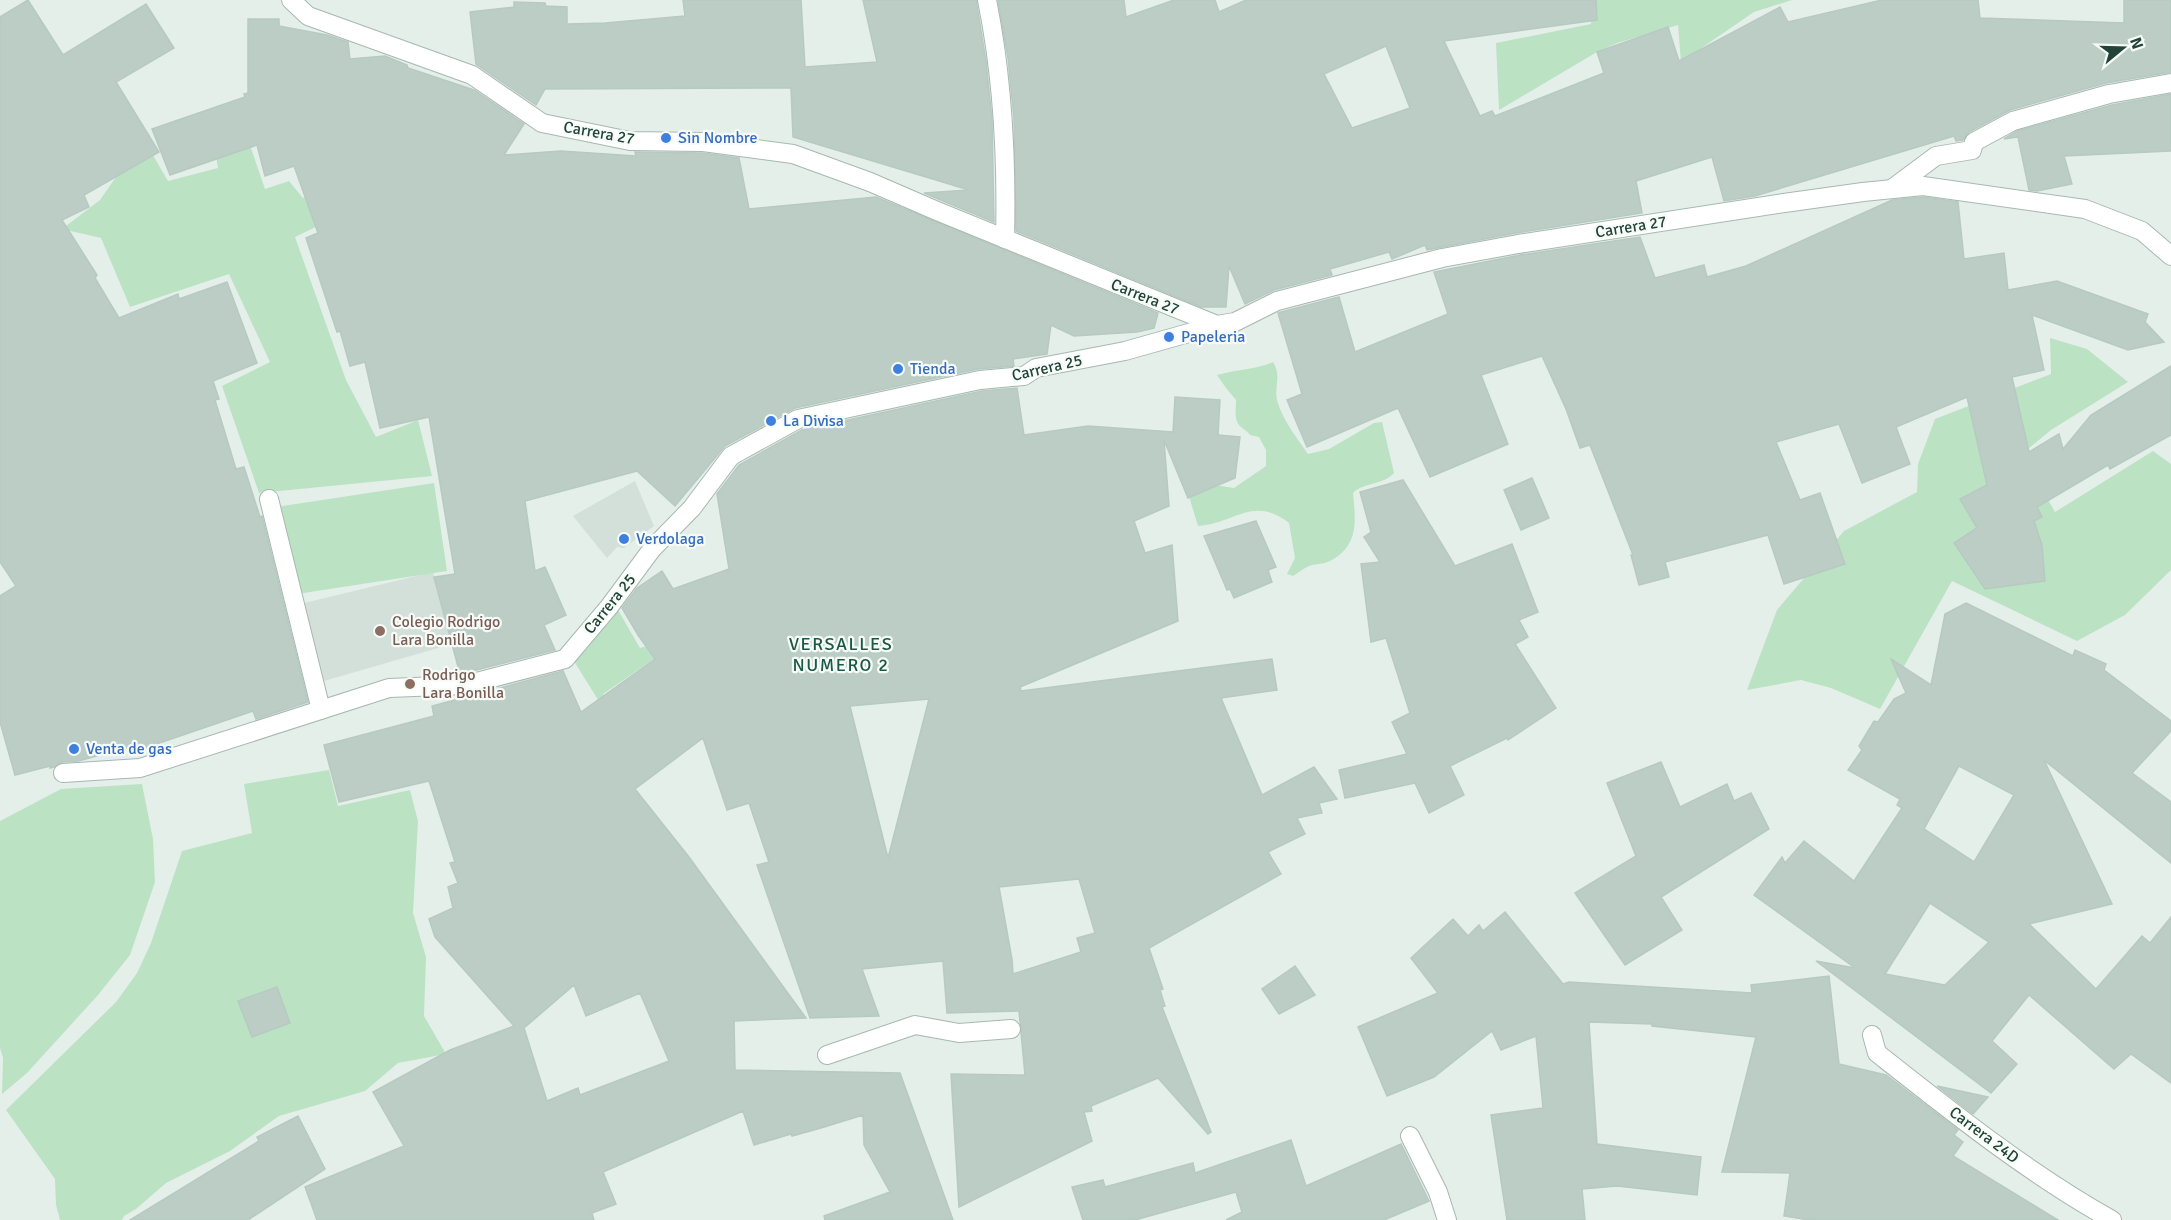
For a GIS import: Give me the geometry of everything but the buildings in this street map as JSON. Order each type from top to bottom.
[{"type":"street","name":"Carrera 27","points":[[291,0],[308,16],[472,75],[542,123],[630,141],[703,142],[793,154],[870,182],[1216,325],[1235,322],[1277,302],[1442,258],[1518,244],[1893,188],[1923,186],[2085,209],[2142,231],[2171,256]]},
{"type":"street","points":[[987,0],[1001,93],[1006,177],[1005,239]]},
{"type":"street","points":[[1893,188],[1936,156],[1972,150],[1974,142],[2013,121],[2109,94],[2171,83]]},
{"type":"street","name":"Carrera 25","points":[[63,773],[140,768],[389,688],[465,685],[565,659],[609,607],[652,549],[692,508],[731,456],[798,419],[980,381],[1024,376],[1036,368],[1125,351],[1216,325]]},
{"type":"street","points":[[269,499],[321,710]]},
{"type":"street","points":[[827,1055],[915,1025],[958,1033],[1011,1029]]},
{"type":"street","name":"Carrera 24D","points":[[1872,1035],[1877,1053],[1974,1129],[2050,1184],[2112,1220]]},
{"type":"street","points":[[1410,1136],[1438,1192],[1447,1220]]},
{"type":"shaded area","points":[[635,481],[654,526],[624,548],[617,547],[607,558],[573,516]]},
{"type":"shaded area","name":"Colegio Rodrigo Lara Bonilla","points":[[433,572],[452,644],[324,681],[304,603]]},
{"type":"green space","points":[[1588,0],[1792,0],[1754,12],[1681,62],[1678,25],[1617,43],[1597,52],[1499,110],[1496,43],[1591,24]]},
{"type":"green space","points":[[240,116],[265,189],[289,181],[303,198],[349,178],[353,209],[295,237],[346,380],[376,437],[418,420],[432,476],[259,493],[222,386],[270,362],[229,274],[130,307],[101,238],[62,229],[100,200],[143,138],[168,181],[218,168],[209,117]]},
{"type":"green space","points":[[2050,338],[2087,349],[2128,382],[2051,430],[2022,454],[2055,512],[2153,451],[2171,464],[2171,570],[2125,615],[2077,641],[1952,581],[1880,709],[1831,688],[1801,680],[1747,690],[1777,610],[1844,531],[1917,492],[1918,464],[1935,419],[2051,374]]},
{"type":"green space","points":[[1273,362],[1277,372],[1276,395],[1279,407],[1308,454],[1329,449],[1374,423],[1382,422],[1394,473],[1385,480],[1358,489],[1353,493],[1355,524],[1345,549],[1328,562],[1309,566],[1293,576],[1287,574],[1295,558],[1289,523],[1265,511],[1254,511],[1198,526],[1184,480],[1234,488],[1266,466],[1266,450],[1259,437],[1250,435],[1239,425],[1236,416],[1236,400],[1217,375]]},
{"type":"green space","points":[[434,483],[447,571],[297,594],[276,507]]},
{"type":"green space","points":[[618,610],[640,648],[693,632],[603,694],[609,704],[605,711],[572,658]]},
{"type":"green space","points":[[329,770],[338,806],[410,790],[418,821],[413,913],[426,957],[424,1016],[446,1054],[398,1063],[365,1091],[279,1116],[230,1151],[166,1183],[122,1220],[60,1220],[56,1205],[55,1179],[6,1110],[116,1002],[137,973],[151,943],[182,851],[252,833],[244,784]]},
{"type":"green space","points":[[142,784],[153,839],[155,882],[130,955],[98,995],[27,1073],[2,1094],[0,821],[61,789]]},
{"type":"place","name":"Sin Nombre","points":[[666,138]]},
{"type":"place","name":"Papeleria","points":[[1169,337]]},
{"type":"place","name":"Tienda","points":[[898,369]]},
{"type":"place","name":"La Divisa","points":[[771,421]]},
{"type":"place","name":"Verdolaga","points":[[624,539]]},
{"type":"place","name":"Colegio Rodrigo Lara Bonilla","points":[[380,631]]},
{"type":"place","name":"Rodrigo Lara Bonilla","points":[[410,684]]},
{"type":"place","name":"Venta de gas","points":[[74,749]]},
{"type":"district","name":"VERSALLES NUMERO 2","points":[[841,654]]}]
